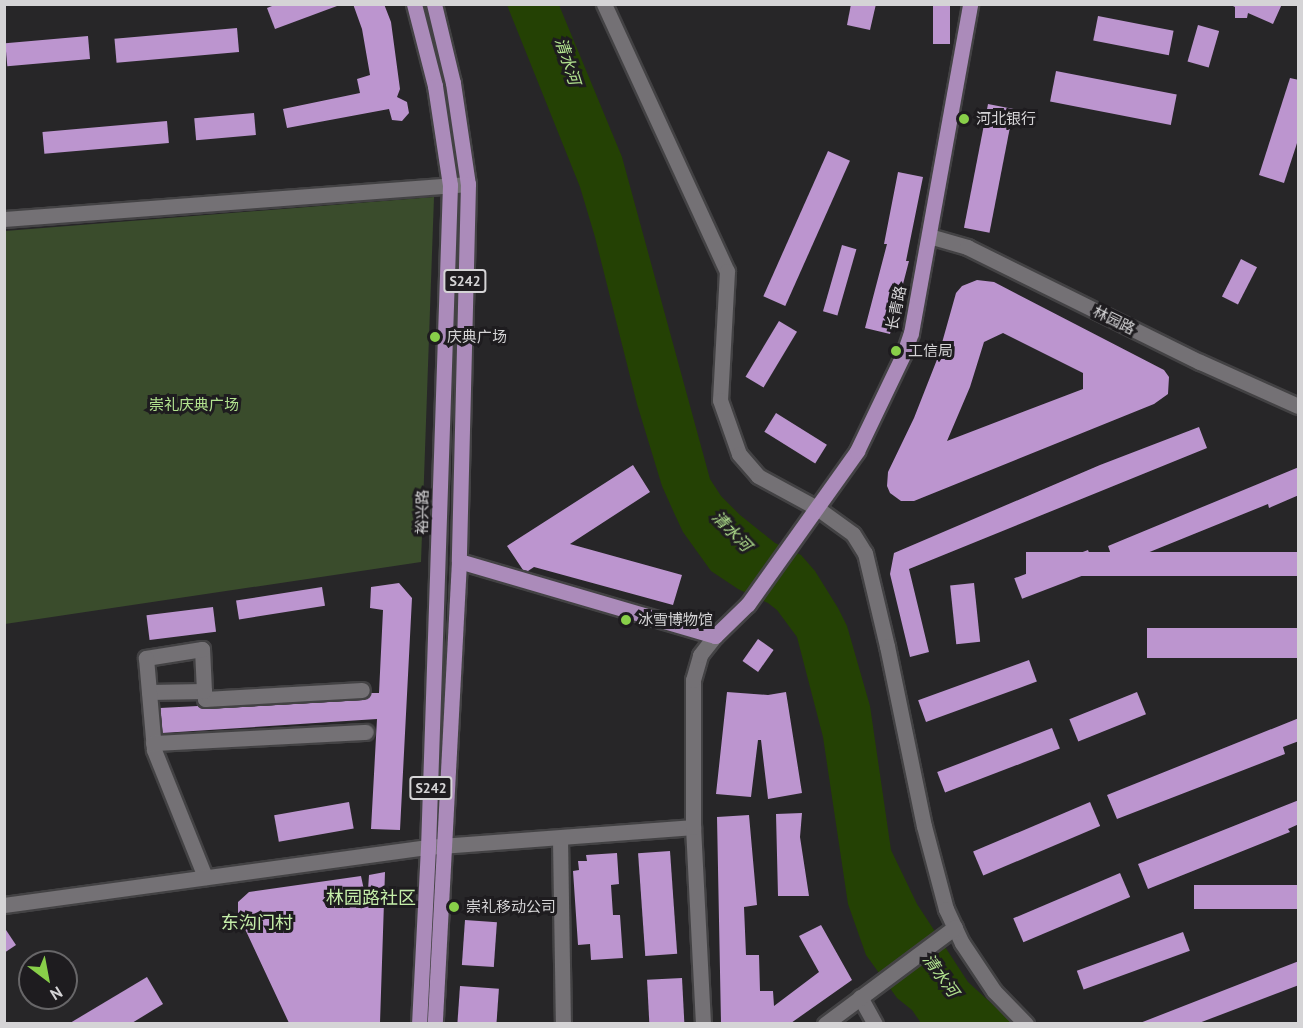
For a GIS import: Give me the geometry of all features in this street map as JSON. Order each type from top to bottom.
[{"type":"main road","name":"裕兴路","points":[[414,4],[435,86],[450,185],[439,552],[435,1023]]},
{"type":"main road","name":"裕兴路","points":[[419,1023],[459,561],[468,184],[453,83],[434,4]]},
{"type":"main road","name":"长青路","points":[[715,636],[748,604],[857,451],[904,353],[911,333],[970,4]]},
{"type":"main road","points":[[459,561],[715,636]]},
{"type":"street","points":[[604,4],[727,271],[720,400],[739,454],[758,476],[817,508],[853,534],[865,553],[887,646],[924,826],[946,909],[948,932],[994,992],[1026,1023]]},
{"type":"street","points":[[4,219],[468,184]]},
{"type":"street","name":"林园路","points":[[928,236],[967,247],[1200,362],[1298,406]]},
{"type":"street","points":[[439,552],[459,561]]},
{"type":"street","points":[[703,1023],[693,827],[693,680],[700,655],[715,636]]},
{"type":"street","points":[[205,877],[153,742],[146,658],[202,649],[205,699],[362,690]]},
{"type":"street","points":[[149,692],[204,691]]},
{"type":"street","points":[[153,742],[366,732]]},
{"type":"street","points":[[4,905],[436,847],[693,827]]},
{"type":"street","points":[[560,838],[563,1023]]},
{"type":"street","points":[[825,1023],[948,932]]},
{"type":"street","points":[[860,998],[874,1023]]},
{"type":"green space","name":"崇礼庆典广场","points":[[434,197],[421,562],[5,624],[5,231]]},
{"type":"water","name":"清水河","points":[[507,5],[559,5],[622,157],[710,479],[721,496],[740,515],[775,543],[801,555],[815,571],[838,608],[847,626],[870,706],[891,850],[917,904],[968,982],[1013,1023],[921,1023],[912,1010],[897,998],[866,955],[848,904],[823,737],[797,637],[777,610],[768,603],[738,589],[711,571],[683,532],[675,515],[662,486],[637,404],[595,237],[580,187]]},
{"type":"building","points":[[277,4],[337,4],[337,6],[275,29],[267,8]]},
{"type":"building","points":[[353,4],[384,4],[391,22],[400,89],[397,97],[407,102],[409,113],[402,121],[392,120],[389,109],[287,128],[283,109],[360,93],[357,79],[370,75],[362,29]]},
{"type":"building","points":[[851,4],[876,4],[870,30],[847,25]]},
{"type":"building","points":[[933,4],[950,4],[950,44],[933,44]]},
{"type":"building","points":[[1229,4],[1282,4],[1273,24],[1248,13],[1247,18],[1235,18],[1235,7]]},
{"type":"building","points":[[1098,16],[1174,31],[1169,55],[1093,41]]},
{"type":"building","points":[[1198,25],[1219,31],[1209,68],[1188,62]]},
{"type":"building","points":[[237,28],[239,52],[117,63],[114,39]]},
{"type":"building","points":[[88,36],[90,59],[7,66],[5,43]]},
{"type":"building","points":[[1056,71],[1177,94],[1171,125],[1050,101]]},
{"type":"building","points":[[1290,78],[1299,80],[1299,137],[1284,183],[1259,175]]},
{"type":"building","points":[[988,104],[1014,109],[989,233],[964,228]]},
{"type":"building","points":[[254,113],[256,135],[196,140],[194,118]]},
{"type":"building","points":[[167,121],[169,143],[44,154],[42,132]]},
{"type":"building","points":[[828,151],[850,161],[785,306],[763,296]]},
{"type":"building","points":[[898,172],[923,177],[906,261],[909,261],[890,334],[865,328],[887,244],[884,244]]},
{"type":"building","points":[[842,245],[856,249],[837,315],[823,311]]},
{"type":"building","points":[[1241,259],[1257,267],[1238,305],[1222,296]]},
{"type":"building","points":[[977,280],[994,282],[1164,370],[1169,377],[1168,394],[1154,404],[914,501],[901,501],[890,493],[887,486],[888,472],[914,418],[938,357],[956,293],[962,286]],"holes":[[[1003,333],[1083,373],[1083,389],[947,441],[970,387],[984,342]]]},
{"type":"building","points":[[779,321],[797,332],[764,388],[746,377]]},
{"type":"building","points":[[776,413],[827,445],[815,463],[764,432]]},
{"type":"building","points":[[1199,427],[1207,448],[909,569],[929,652],[910,657],[890,574],[894,553],[1100,465]]},
{"type":"building","points":[[633,465],[650,492],[570,544],[682,575],[673,605],[534,567],[528,571],[523,570],[507,546]]},
{"type":"building","points":[[1299,467],[1299,495],[1269,508],[1268,504],[1115,566],[1108,546]]},
{"type":"building","points":[[1088,550],[1096,571],[1022,599],[1014,578]]},
{"type":"building","points":[[1026,552],[1298,552],[1298,576],[1026,576]]},
{"type":"building","points":[[399,583],[412,598],[400,830],[371,829],[377,719],[162,733],[160,708],[198,706],[206,709],[363,700],[371,693],[379,693],[383,610],[370,608],[371,587]]},
{"type":"building","points":[[974,583],[980,642],[956,644],[950,586]]},
{"type":"building","points":[[322,587],[325,606],[239,619],[236,601]]},
{"type":"building","points":[[213,607],[216,632],[150,640],[146,615]]},
{"type":"building","points":[[1147,628],[1298,628],[1298,658],[1147,658]]},
{"type":"building","points":[[758,639],[774,650],[758,672],[743,661]]},
{"type":"building","points":[[1029,660],[1037,682],[926,722],[918,700]]},
{"type":"building","points":[[727,692],[768,695],[786,692],[802,793],[768,799],[761,740],[758,740],[751,797],[716,794]]},
{"type":"building","points":[[1137,692],[1146,714],[1078,742],[1069,719]]},
{"type":"building","points":[[1299,718],[1299,741],[1283,747],[1285,754],[1117,819],[1107,795]]},
{"type":"building","points":[[1052,728],[1060,749],[945,793],[937,772]]},
{"type":"building","points":[[1299,800],[1299,824],[1288,829],[1290,832],[1148,889],[1138,864]]},
{"type":"building","points":[[349,802],[354,829],[279,842],[274,815]]},
{"type":"building","points":[[1090,802],[1100,826],[983,876],[973,852]]},
{"type":"building","points":[[802,813],[800,837],[809,896],[778,896],[776,814]]},
{"type":"building","points":[[749,815],[757,905],[744,907],[746,955],[759,955],[760,991],[773,991],[774,1006],[819,972],[799,936],[821,925],[852,980],[791,1023],[721,1023],[717,817]]},
{"type":"building","points":[[670,851],[677,954],[645,956],[638,853]]},
{"type":"building","points":[[617,853],[619,884],[611,885],[613,915],[620,915],[623,958],[591,960],[590,944],[578,945],[573,871],[579,870],[578,861],[587,861],[586,855]]},
{"type":"building","points":[[385,872],[380,1023],[289,1023],[238,914],[238,902],[249,892],[361,876],[364,890],[368,890],[369,875]]},
{"type":"building","points":[[1120,873],[1130,897],[1023,942],[1013,918]]},
{"type":"building","points":[[1194,885],[1298,885],[1298,909],[1194,909]]},
{"type":"building","points":[[465,920],[497,922],[494,967],[462,965]]},
{"type":"building","points":[[4,927],[16,945],[4,953]]},
{"type":"building","points":[[1183,932],[1190,951],[1084,989],[1077,971]]},
{"type":"building","points":[[1299,961],[1299,985],[1199,1023],[1140,1023]]},
{"type":"building","points":[[147,977],[163,1004],[132,1023],[70,1023]]},
{"type":"building","points":[[682,978],[684,1023],[649,1024],[647,980]]},
{"type":"building","points":[[460,986],[499,989],[496,1024],[457,1023]]},
{"type":"place","name":"河北银行","points":[[964,119]]},
{"type":"place","name":"庆典广场","points":[[435,337]]},
{"type":"place","name":"工信局","points":[[896,351]]},
{"type":"place","name":"冰雪博物馆","points":[[626,620]]},
{"type":"place","name":"崇礼移动公司","points":[[454,907]]},
{"type":"district","name":"林园路社区","points":[[371,898]]},
{"type":"district","name":"东沟门村","points":[[257,923]]}]
